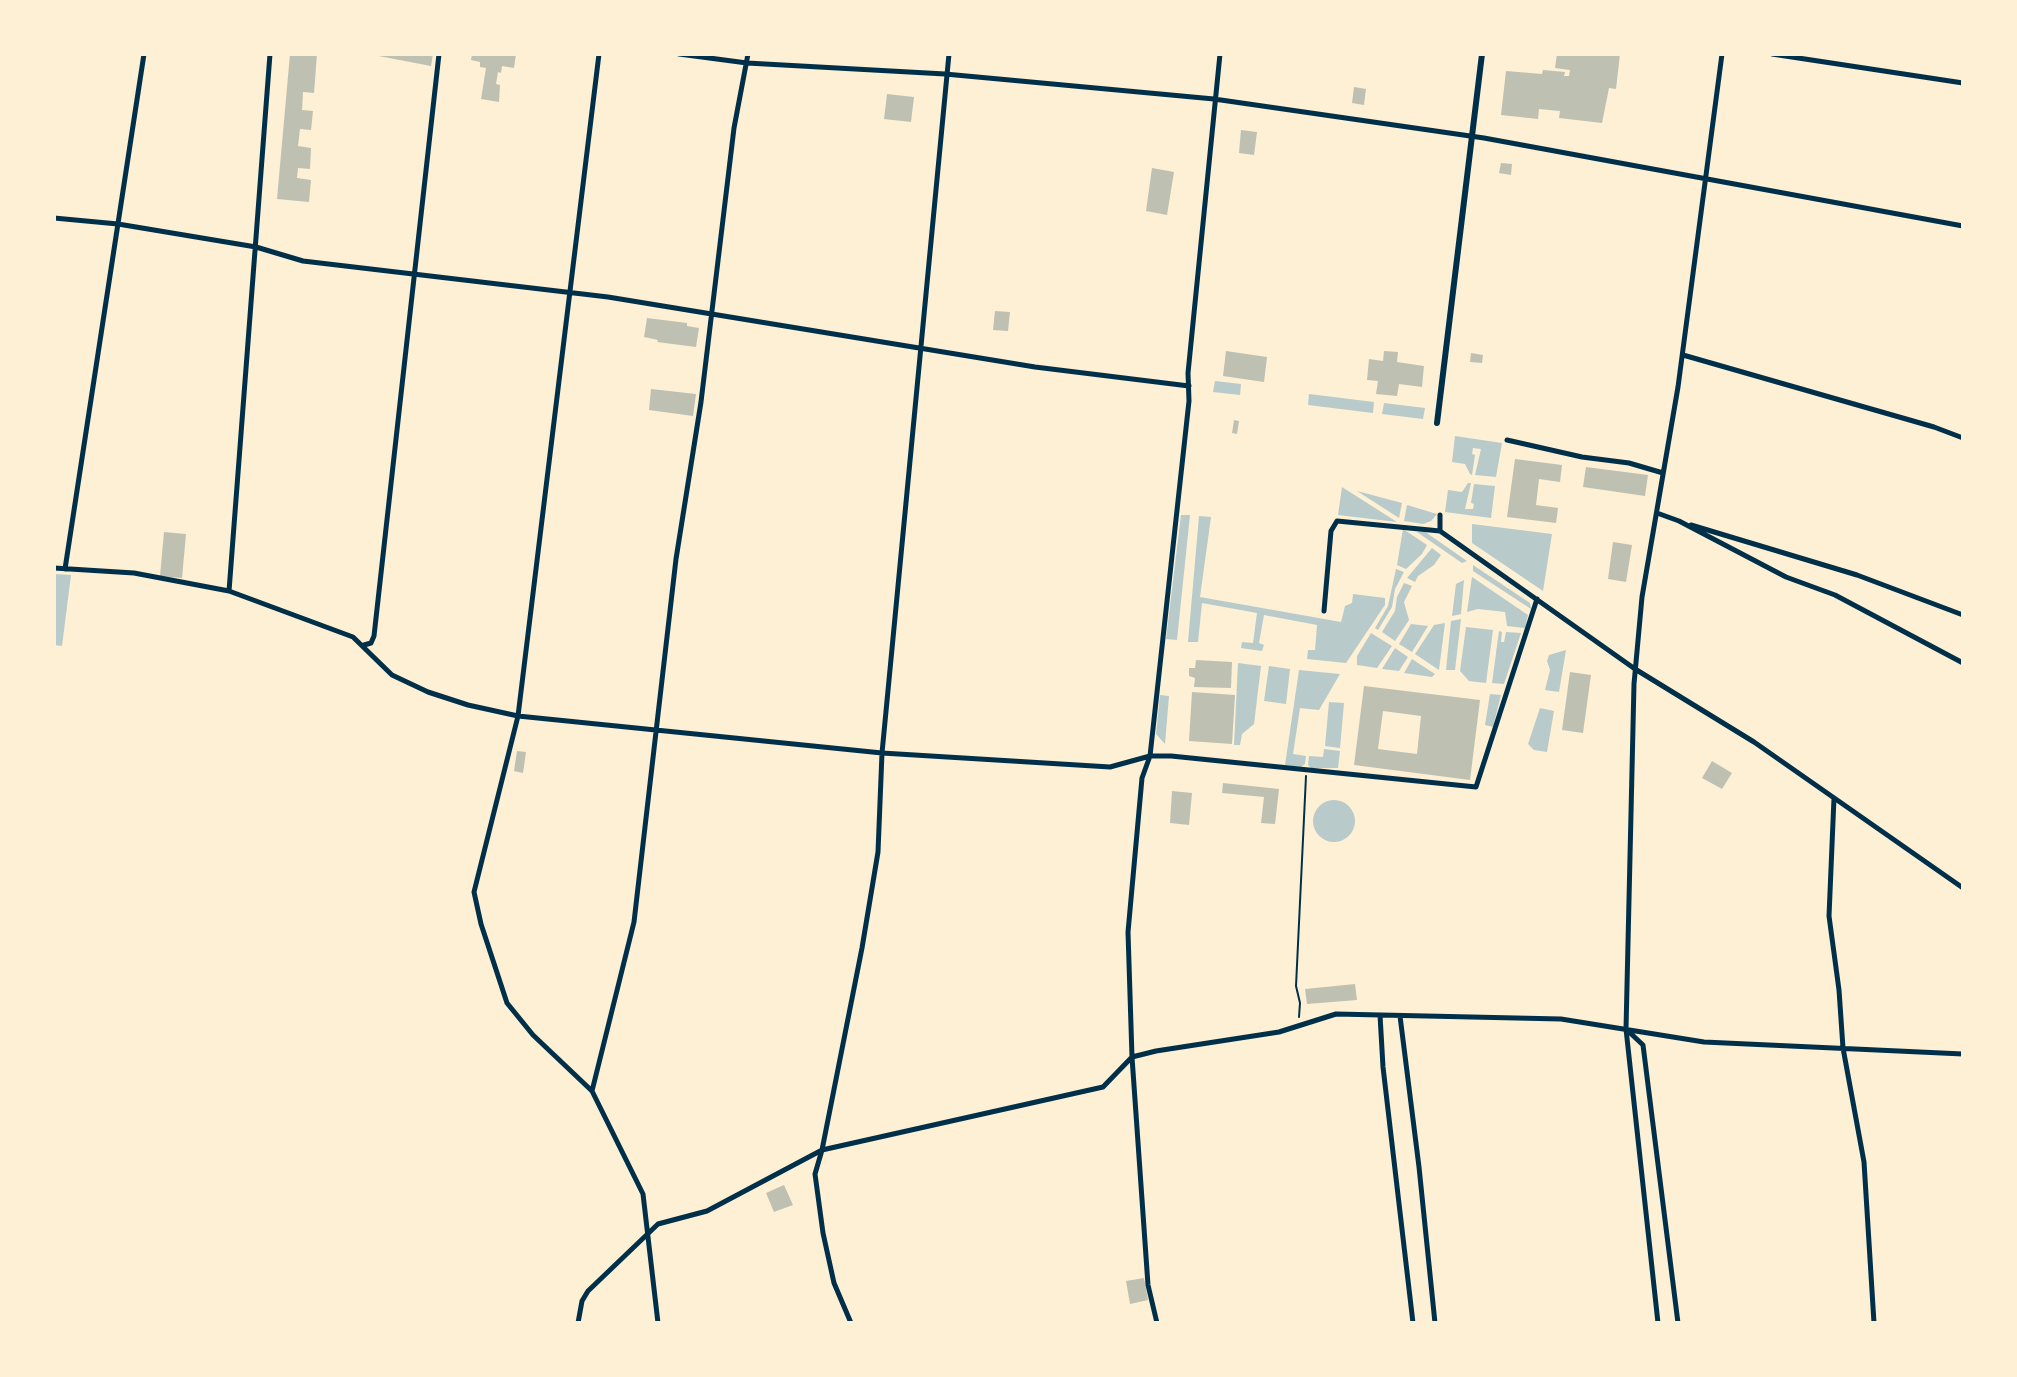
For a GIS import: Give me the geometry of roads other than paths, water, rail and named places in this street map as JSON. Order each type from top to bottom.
[{"type":"street","points":[[65,569],[144,54]]},
{"type":"street","points":[[229,591],[270,54]]},
{"type":"street","points":[[375,658],[374,636],[439,54]]},
{"type":"street","points":[[599,54],[518,716],[474,892],[481,924],[507,1003],[533,1035],[592,1091],[643,1194],[658,1323]]},
{"type":"street","points":[[679,54],[747,63],[945,74],[1214,99],[1474,137],[1963,226]]},
{"type":"street","points":[[592,1091],[634,922],[676,559],[701,402],[734,128],[748,54]]},
{"type":"street","points":[[851,1323],[834,1283],[815,1174],[878,852],[882,753],[949,54]]},
{"type":"street","points":[[1157,1323],[1148,1285],[1132,1057],[1128,932],[1142,778],[1150,756],[1189,401],[1220,54]]},
{"type":"street","points":[[1437,423],[1482,54]]},
{"type":"street","points":[[1658,1323],[1626,1029],[1635,669],[1642,597],[1683,355],[1722,54]]},
{"type":"street","points":[[1772,54],[1963,83]]},
{"type":"street","points":[[54,218],[118,224],[256,247],[303,261],[570,293],[1035,367],[1189,386]]},
{"type":"street","points":[[1683,355],[1963,438]]},
{"type":"street","points":[[1507,440],[1582,457],[1629,463],[1663,473]]},
{"type":"street","points":[[1657,513],[1857,575],[1963,615]]},
{"type":"street","points":[[1440,515],[1440,531]]},
{"type":"street","points":[[1324,611],[1331,531],[1337,521],[1440,531],[1635,669],[1754,742],[1963,887]]},
{"type":"street","points":[[1679,521],[1786,577],[1835,595],[1963,663]]},
{"type":"street","points":[[54,568],[134,573],[229,591],[346,634],[364,645],[392,675],[428,692],[518,716],[882,753],[1110,767],[1150,756],[1171,756],[1476,787],[1537,599]]},
{"type":"street","points":[[364,645],[371,643],[374,636]]},
{"type":"street","points":[[1834,797],[1829,916],[1843,1048],[1864,1162],[1874,1323]]},
{"type":"street","points":[[578,1323],[582,1301],[588,1291],[658,1224],[707,1211],[822,1150],[1103,1087],[1132,1057],[1279,1032],[1336,1014],[1561,1019],[1704,1042],[1963,1054]]},
{"type":"street","points":[[1380,1015],[1413,1323]]},
{"type":"street","points":[[1400,1016],[1435,1323]]},
{"type":"street","points":[[1626,1029],[1643,1045],[1678,1323]]}]
